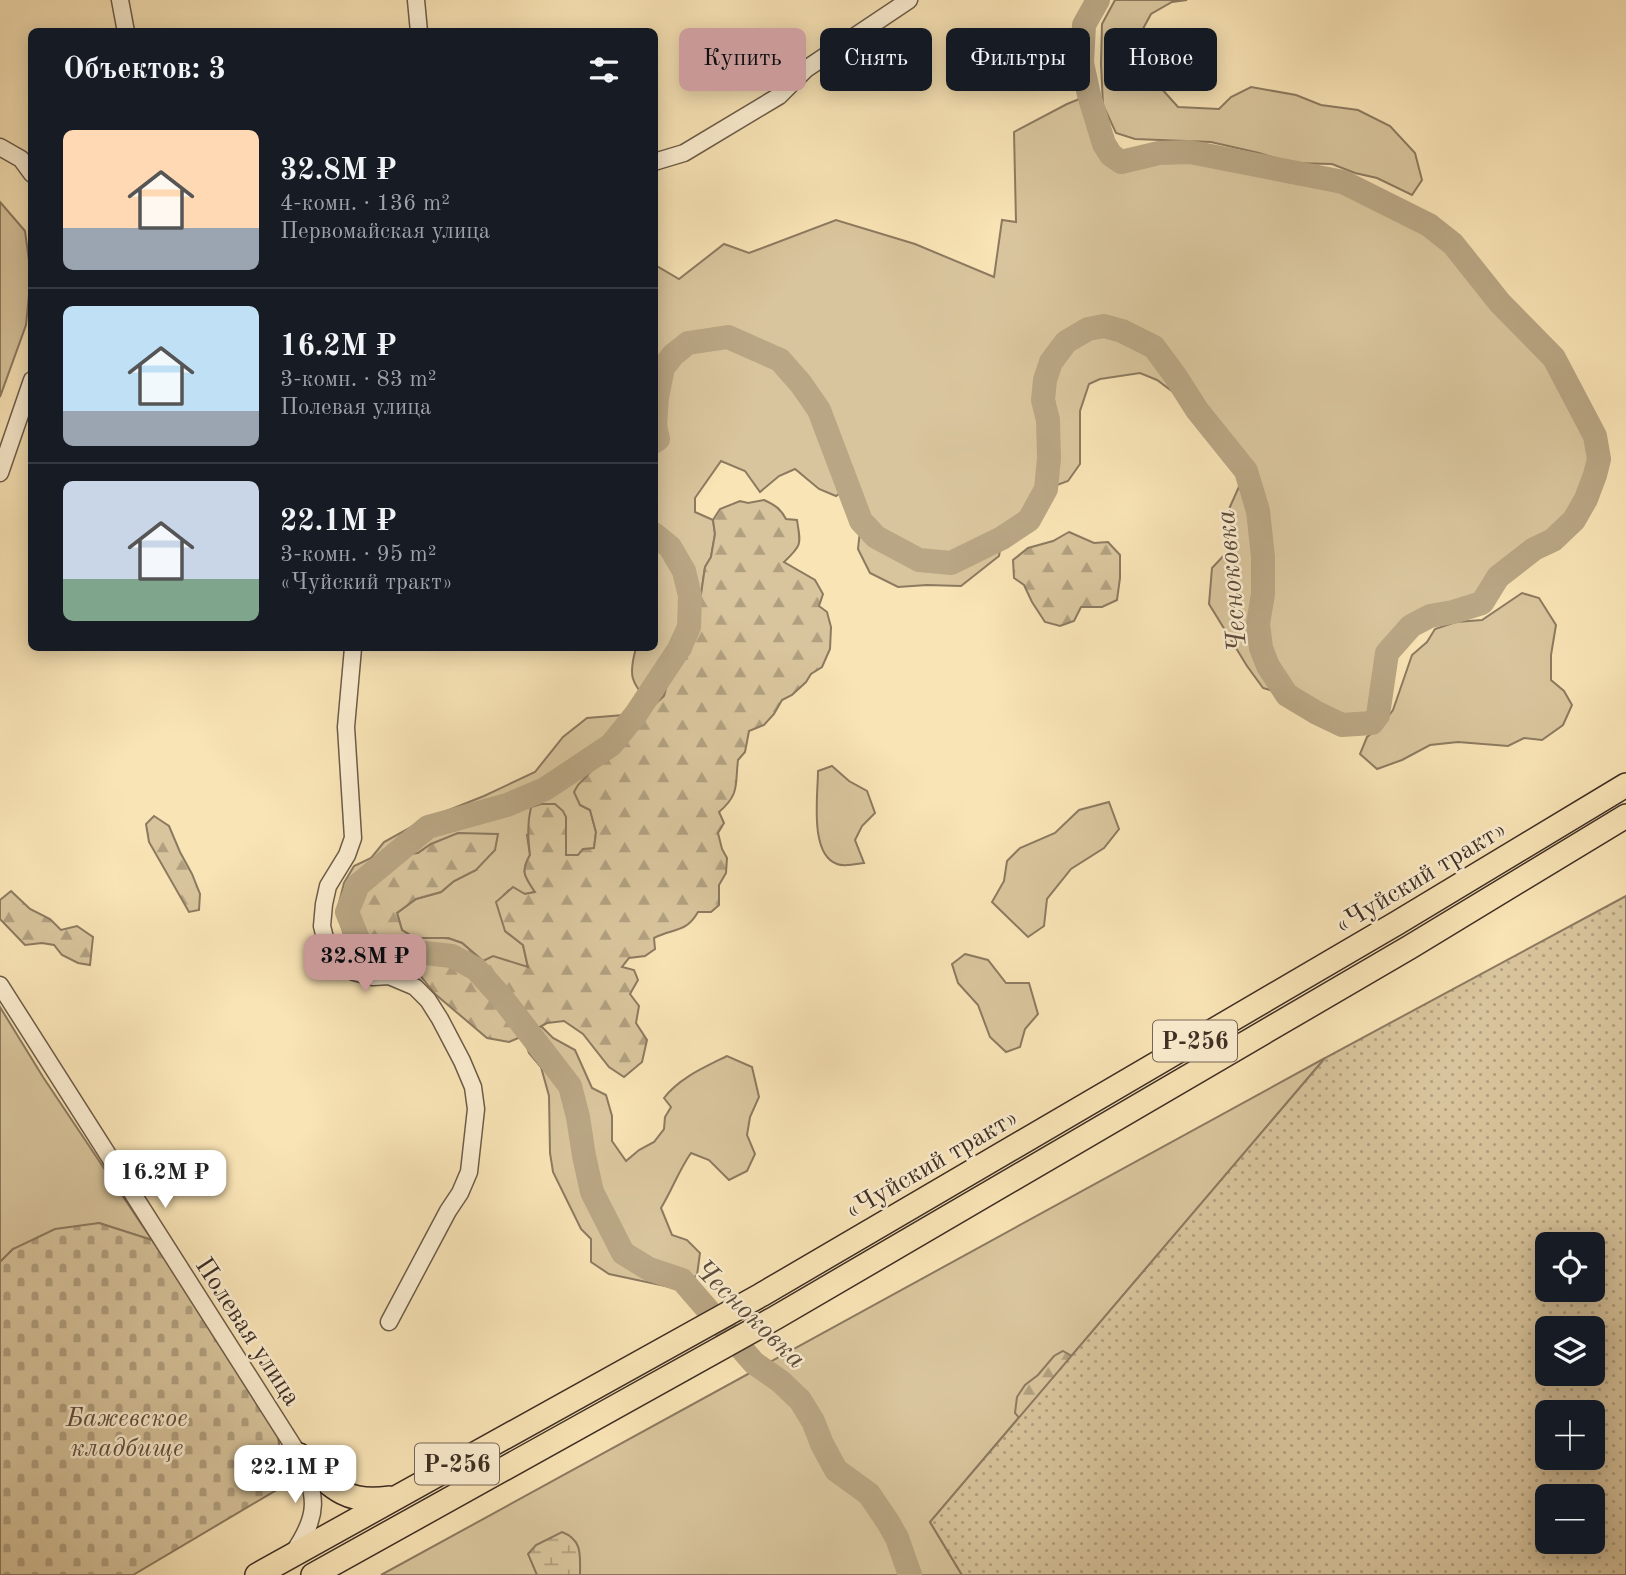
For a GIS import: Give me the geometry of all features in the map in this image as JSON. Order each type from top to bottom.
[{"type":"highway","name":"«Чуйский тракт»","points":[[257,1575],[761,1295],[1397,923],[1626,785]]},
{"type":"highway","name":"«Чуйский тракт»","points":[[313,1575],[775,1318],[1410,947],[1626,816]]},
{"type":"highway","points":[[299,1455],[332,1487],[352,1497],[375,1500],[402,1495]]},
{"type":"street","points":[[120,0],[125,28]]},
{"type":"street","points":[[416,0],[419,28]]},
{"type":"street","points":[[658,161],[684,153],[779,96],[806,69],[909,0]]},
{"type":"street","points":[[0,146],[21,159],[28,169]]},
{"type":"street","points":[[0,472],[28,392]]},
{"type":"street","points":[[353,651],[346,727],[353,838],[347,855],[328,886],[322,926],[326,942],[339,961],[354,972],[373,977],[389,976],[415,987],[428,1000],[462,1061],[472,1087],[476,1109],[469,1172],[389,1322]]},
{"type":"street","name":"Полевая улица","points":[[0,985],[299,1455],[311,1487],[313,1508],[308,1529],[291,1556]]},
{"type":"green space","points":[[1115,0],[1187,0],[1172,2],[1151,14],[1143,28],[1104,28],[1104,91],[1164,91],[1178,107],[1219,109],[1231,97],[1251,87],[1296,95],[1321,105],[1358,110],[1390,126],[1415,153],[1422,180],[1412,195],[1377,178],[1332,164],[1292,163],[1211,142],[1135,139],[1116,133],[1103,105],[1102,24]]},
{"type":"green space","points":[[1089,95],[1104,144],[1111,155],[1121,162],[1159,153],[1190,152],[1343,182],[1429,225],[1453,244],[1500,303],[1554,358],[1595,436],[1599,459],[1595,475],[1574,520],[1553,540],[1534,549],[1498,577],[1482,603],[1430,616],[1411,626],[1387,653],[1378,715],[1372,723],[1342,725],[1287,695],[1263,688],[1209,604],[1212,568],[1229,550],[1229,509],[1246,471],[1197,410],[1157,380],[1140,373],[1100,379],[1089,384],[1080,411],[1080,464],[1068,481],[1046,489],[1029,520],[1002,538],[999,556],[961,586],[898,587],[870,573],[858,549],[861,521],[849,487],[836,496],[819,489],[795,469],[779,476],[760,492],[745,471],[721,461],[695,498],[695,512],[713,520],[715,534],[711,557],[705,567],[695,635],[690,652],[674,673],[664,696],[652,707],[636,686],[632,667],[635,651],[658,651],[658,267],[679,279],[724,244],[749,253],[836,220],[915,244],[994,277],[1002,220],[1016,222],[1014,132]]},
{"type":"green space","points":[[0,202],[25,231],[28,253],[28,305],[26,325],[0,397]]},
{"type":"green space","points":[[764,500],[777,508],[786,519],[797,520],[799,544],[784,562],[815,580],[823,594],[819,606],[827,612],[831,627],[830,649],[822,667],[811,674],[792,695],[782,700],[764,725],[749,731],[745,752],[738,760],[733,794],[719,812],[724,823],[718,833],[727,858],[726,873],[719,885],[719,905],[711,912],[698,912],[684,927],[654,938],[655,949],[645,956],[629,958],[622,967],[634,970],[638,980],[630,994],[639,1006],[636,1023],[647,1040],[642,1062],[624,1077],[609,1067],[583,1034],[564,1021],[547,1023],[509,1042],[487,1038],[435,994],[419,974],[405,965],[382,968],[361,955],[344,935],[337,911],[344,883],[354,866],[371,858],[418,853],[431,844],[458,833],[498,834],[495,850],[476,870],[454,881],[441,892],[416,899],[397,913],[402,930],[415,938],[448,938],[462,943],[483,961],[493,956],[528,967],[523,945],[505,931],[496,902],[513,887],[525,894],[535,892],[526,878],[525,870],[530,855],[528,831],[531,807],[555,804],[563,811],[566,817],[566,855],[578,855],[583,849],[594,848],[596,832],[590,810],[580,805],[574,792],[597,765],[623,747],[652,707],[664,696],[674,673],[690,652],[705,567],[711,557],[715,534],[713,520],[720,509],[740,501],[748,503]]},
{"type":"green space","points":[[1069,532],[1094,543],[1108,542],[1120,555],[1120,578],[1117,600],[1102,607],[1081,607],[1074,621],[1060,626],[1045,622],[1024,585],[1014,578],[1013,560],[1028,548],[1053,541]]},
{"type":"green space","points":[[1522,593],[1539,598],[1556,625],[1551,655],[1551,680],[1564,691],[1572,705],[1563,725],[1542,740],[1524,738],[1508,746],[1458,742],[1430,745],[1402,760],[1377,769],[1360,754],[1367,737],[1380,727],[1393,710],[1412,655],[1427,642],[1435,629],[1456,622],[1482,620]]},
{"type":"green space","points":[[636,714],[644,719],[623,747],[590,773],[580,805],[590,810],[596,832],[594,848],[578,855],[566,855],[565,840],[527,835],[530,855],[525,874],[535,892],[525,894],[509,890],[504,895],[505,931],[523,945],[528,968],[514,963],[483,961],[462,943],[448,938],[415,938],[402,930],[397,913],[416,899],[441,892],[454,881],[476,870],[431,844],[418,853],[371,858],[384,842],[424,820],[535,772],[563,737],[587,718]]},
{"type":"green space","points":[[832,766],[849,781],[867,791],[875,813],[862,826],[855,840],[864,863],[837,864],[828,858],[822,849],[817,823],[818,771]]},
{"type":"green space","points":[[1109,802],[1119,829],[1104,848],[1071,869],[1047,899],[1044,926],[1028,937],[992,902],[1004,881],[1007,861],[1020,848],[1055,833],[1079,810]]},
{"type":"green space","points":[[154,816],[169,826],[192,874],[200,894],[199,910],[189,912],[149,842],[146,824]]},
{"type":"green space","points":[[11,891],[30,909],[50,919],[61,930],[77,926],[93,937],[90,965],[78,963],[62,955],[54,945],[25,945],[0,919],[0,900]]},
{"type":"green space","points":[[1626,896],[1626,1575],[962,1575],[930,1522],[1325,1058]]},
{"type":"green space","points":[[965,954],[988,960],[1006,983],[1029,983],[1038,1014],[1025,1029],[1020,1047],[1006,1052],[990,1037],[978,1005],[958,983],[952,964]]},
{"type":"green space","points":[[0,1007],[43,1077],[152,1240],[99,1223],[13,1249],[0,1262]]},
{"type":"green space","points":[[541,1026],[553,1038],[575,1050],[592,1088],[606,1095],[612,1116],[612,1141],[626,1161],[654,1142],[664,1129],[665,1117],[671,1107],[664,1098],[685,1079],[727,1056],[752,1067],[759,1097],[750,1117],[747,1135],[755,1154],[747,1171],[729,1180],[709,1160],[691,1153],[661,1208],[672,1235],[687,1240],[700,1253],[697,1275],[679,1289],[609,1274],[591,1262],[591,1239],[581,1229],[553,1172],[549,1096],[541,1067],[529,1053],[523,1036]]},
{"type":"green space","points":[[1325,1058],[930,1522],[962,1575],[381,1575]]},
{"type":"green space","name":"Бажевское кладбище","points":[[99,1223],[152,1240],[277,1430],[285,1485],[133,1575],[0,1575],[0,1262],[13,1249],[55,1229]]},
{"type":"green space","points":[[1063,1351],[1079,1360],[1027,1427],[1015,1413],[1017,1397],[1025,1385],[1038,1375],[1054,1356]]},
{"type":"green space","points":[[562,1532],[577,1544],[580,1575],[537,1575],[528,1554],[536,1545]]},
{"type":"waterway","name":"Чесноковка","points":[[658,392],[663,368],[673,355],[688,343],[728,337],[780,360],[819,410],[861,521],[876,537],[919,560],[951,563],[1002,538],[1029,520],[1046,489],[1049,458],[1048,420],[1043,400],[1045,380],[1051,362],[1066,342],[1088,329],[1104,326],[1122,331],[1154,347],[1197,410],[1246,471],[1258,511],[1263,557],[1263,594],[1258,624],[1261,648],[1268,666],[1287,695],[1317,713],[1342,725],[1372,723],[1378,715],[1387,653],[1411,626],[1430,616],[1482,603],[1498,577],[1534,549],[1553,540],[1574,520],[1595,475],[1599,459],[1595,436],[1554,358],[1500,303],[1453,244],[1429,225],[1343,182],[1190,152],[1159,153],[1121,162],[1111,155],[1104,144],[1082,63],[1084,25],[1098,0]]},
{"type":"waterway","name":"Чесноковка","points":[[658,537],[670,547],[684,571],[690,596],[689,627],[679,649],[636,714],[611,745],[545,789],[507,805],[428,827],[358,885],[347,912],[360,944],[382,955],[406,951],[452,956],[476,969],[503,999],[570,1086],[592,1192],[623,1253],[649,1269],[682,1280],[754,1363],[780,1381],[800,1400],[836,1470],[869,1494],[888,1522],[897,1538],[910,1575]]}]
